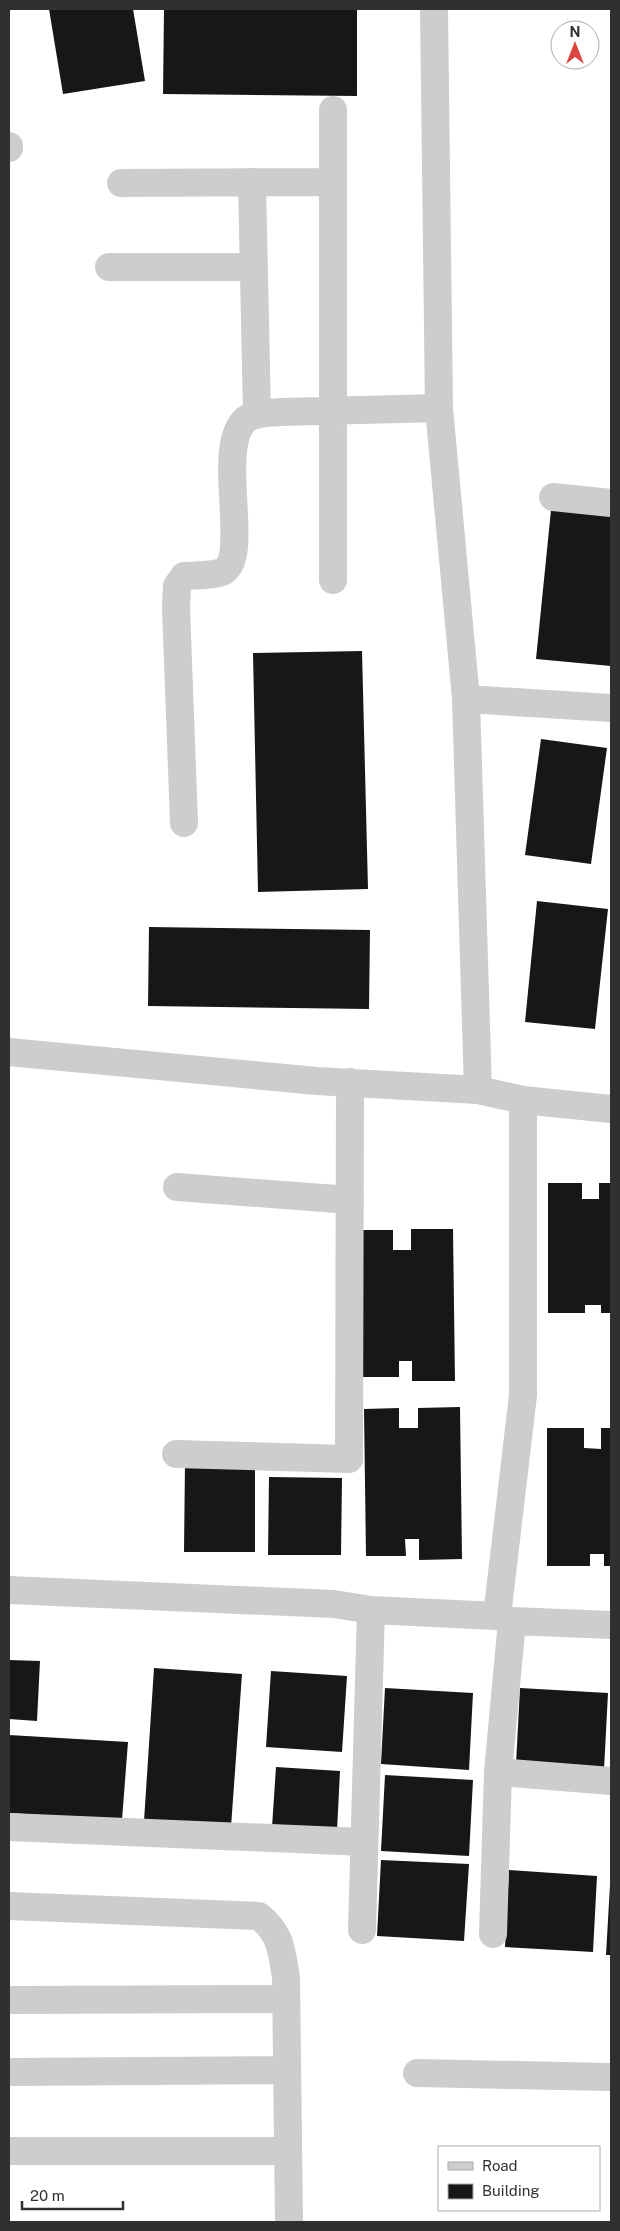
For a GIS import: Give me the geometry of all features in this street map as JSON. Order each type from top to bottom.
[{"type":"street","points":[[434,9],[439,408],[466,699],[478,1090]]},
{"type":"street","points":[[333,110],[333,580]]},
{"type":"street","points":[[252,182],[257,414]]},
{"type":"street","points":[[121,183],[333,182]]},
{"type":"street","points":[[109,267],[254,267]]},
{"type":"street","points":[[184,823],[176,607],[178,586],[184,576],[222,572],[231,563],[235,544],[232,476],[234,437],[245,420],[257,414],[439,408]]},
{"type":"street","points":[[553,497],[611,503]]},
{"type":"street","points":[[466,699],[611,708]]},
{"type":"street","points":[[9,1052],[350,1082],[478,1090],[524,1100],[611,1109]]},
{"type":"street","points":[[176,1454],[349,1459],[350,1082]]},
{"type":"street","points":[[493,1934],[504,1618],[524,1395],[524,1100]]},
{"type":"street","points":[[178,1187],[350,1200]]},
{"type":"street","points":[[9,1590],[334,1604],[371,1610],[611,1625]]},
{"type":"street","points":[[362,1930],[371,1610]]},
{"type":"street","points":[[498,1772],[611,1781]]},
{"type":"street","points":[[9,1826],[364,1842]]},
{"type":"street","points":[[9,1906],[259,1916],[273,1928],[280,1947],[286,1977],[289,2222]]},
{"type":"street","points":[[9,2000],[286,2000]]},
{"type":"street","points":[[9,2072],[287,2070]]},
{"type":"street","points":[[417,2073],[611,2077]]},
{"type":"street","points":[[9,2152],[288,2152]]},
{"type":"building","points":[[49,9],[133,9],[145,81],[63,94]]},
{"type":"building","points":[[164,9],[357,9],[357,96],[163,94]]},
{"type":"building","points":[[551,510],[611,516],[611,666],[536,659]]},
{"type":"building","points":[[362,651],[368,889],[258,892],[253,653]]},
{"type":"building","points":[[541,739],[607,748],[591,864],[525,855]]},
{"type":"building","points":[[537,901],[608,909],[595,1029],[525,1022]]},
{"type":"building","points":[[149,927],[370,930],[369,1009],[148,1006]]},
{"type":"building","points":[[548,1183],[582,1183],[582,1199],[599,1199],[599,1183],[611,1183],[611,1313],[601,1313],[601,1305],[585,1305],[585,1313],[548,1313]]},
{"type":"building","points":[[411,1229],[453,1229],[455,1381],[412,1381],[412,1361],[399,1361],[399,1377],[359,1377],[358,1230],[393,1230],[393,1250],[411,1250]]},
{"type":"building","points":[[460,1407],[462,1559],[419,1560],[419,1539],[405,1539],[406,1556],[366,1556],[364,1409],[399,1408],[399,1428],[418,1428],[418,1408]]},
{"type":"building","points":[[547,1428],[584,1428],[584,1448],[601,1449],[601,1428],[611,1428],[611,1566],[604,1566],[604,1554],[590,1554],[590,1566],[547,1566]]},
{"type":"building","points":[[185,1462],[255,1463],[255,1552],[184,1552]]},
{"type":"building","points":[[269,1477],[342,1478],[341,1555],[268,1555]]},
{"type":"building","points":[[9,1660],[40,1661],[37,1721],[9,1719]]},
{"type":"building","points":[[154,1668],[242,1674],[231,1827],[144,1821]]},
{"type":"building","points":[[271,1671],[347,1676],[342,1752],[266,1747]]},
{"type":"building","points":[[385,1688],[473,1693],[469,1770],[381,1764]]},
{"type":"building","points":[[520,1688],[608,1693],[604,1770],[516,1764]]},
{"type":"building","points":[[9,1735],[128,1742],[122,1820],[9,1813]]},
{"type":"building","points":[[276,1767],[340,1771],[337,1831],[272,1827]]},
{"type":"building","points":[[385,1775],[473,1780],[469,1856],[381,1851]]},
{"type":"building","points":[[381,1860],[469,1864],[464,1941],[377,1936]]},
{"type":"building","points":[[509,1870],[597,1876],[593,1952],[505,1947]]},
{"type":"building","points":[[610,1885],[611,1955],[606,1955]]}]
